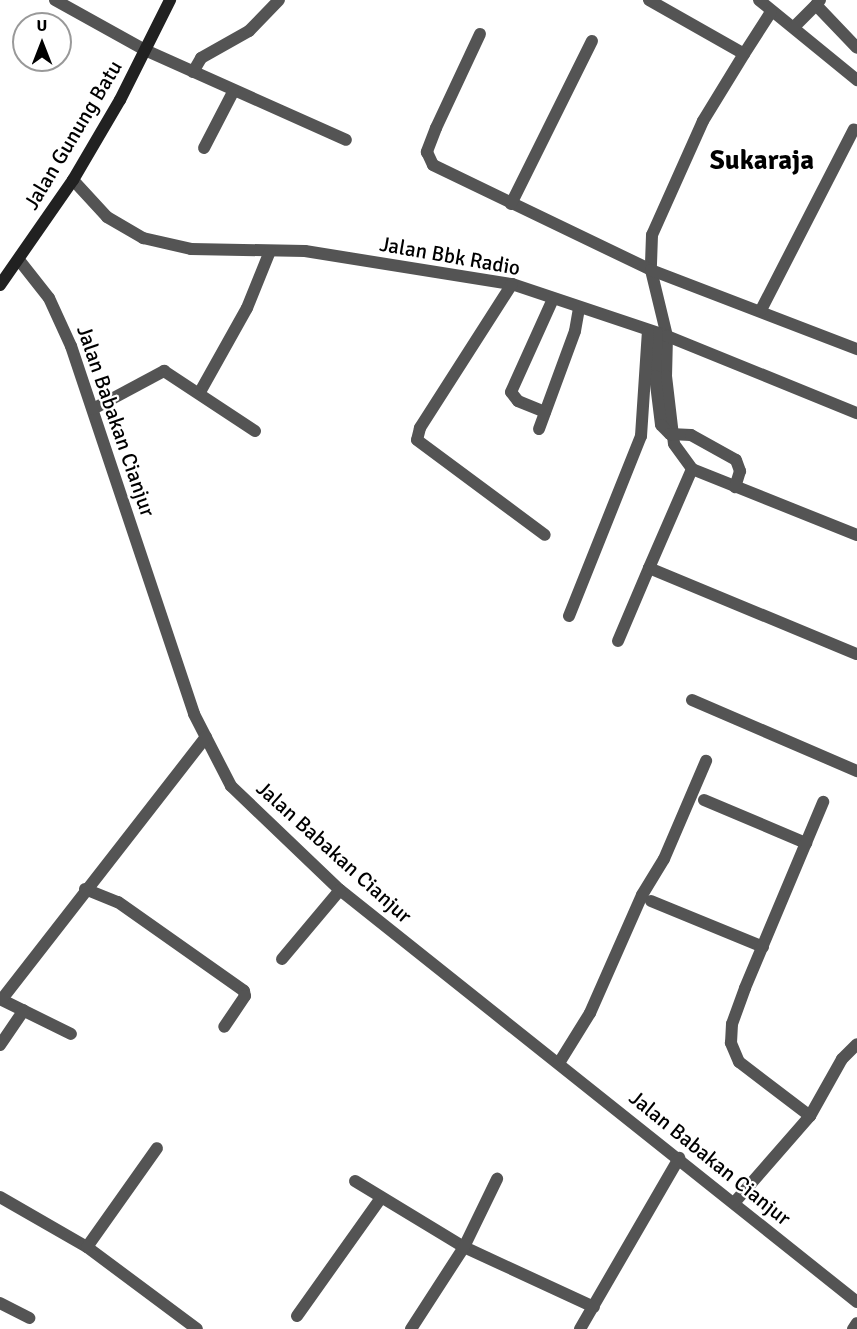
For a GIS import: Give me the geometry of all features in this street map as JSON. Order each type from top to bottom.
[{"type":"main road","name":"Jalan Gunung Batu","points":[[2,277],[19,260],[73,180],[170,0]]},
{"type":"street","points":[[55,0],[145,50],[233,92],[346,140]]},
{"type":"street","points":[[193,72],[201,58],[249,31],[279,0]]},
{"type":"street","points":[[649,0],[744,54]]},
{"type":"street","points":[[759,0],[771,12],[795,26],[857,80]]},
{"type":"street","points":[[795,26],[818,2],[857,48]]},
{"type":"street","points":[[771,12],[703,122],[652,235],[651,270],[657,333],[656,392],[661,425],[670,434],[692,469],[857,535]]},
{"type":"street","points":[[480,34],[427,152],[433,165],[651,270],[761,310],[857,349]]},
{"type":"street","points":[[511,204],[592,41]]},
{"type":"street","points":[[204,147],[233,92]]},
{"type":"street","points":[[761,310],[854,129]]},
{"type":"street","name":"Jalan Bbk Radio","points":[[73,180],[107,217],[143,238],[191,249],[305,251],[512,284],[657,333],[857,413]]},
{"type":"street","points":[[200,392],[247,308],[270,251]]},
{"type":"street","name":"Jalan Babakan Cianjur","points":[[19,260],[49,297],[93,409],[195,714],[231,786],[340,890],[857,1302]]},
{"type":"street","points":[[512,284],[420,428],[417,440],[545,535]]},
{"type":"street","points":[[545,412],[518,401],[511,392],[554,299]]},
{"type":"street","points":[[538,429],[575,331],[579,308]]},
{"type":"street","points":[[569,616],[641,436],[657,333]]},
{"type":"street","points":[[93,409],[158,371],[200,392],[255,431]]},
{"type":"street","points":[[670,434],[691,435],[736,460],[740,471],[735,487]]},
{"type":"street","points":[[618,641],[692,469]]},
{"type":"street","points":[[649,568],[857,654]]},
{"type":"street","points":[[692,700],[857,771]]},
{"type":"street","points":[[71,1034],[1,999],[206,737]]},
{"type":"street","points":[[559,1063],[590,1013],[642,895],[664,859],[706,760]]},
{"type":"street","points":[[704,800],[806,843]]},
{"type":"street","points":[[810,1116],[739,1062],[733,1053],[732,1024],[824,802]]},
{"type":"street","points":[[85,889],[118,902],[244,991],[245,996],[224,1027]]},
{"type":"street","points":[[282,959],[340,890]]},
{"type":"street","points":[[651,901],[763,947]]},
{"type":"street","points":[[0,1045],[24,1010]]},
{"type":"street","points":[[734,1203],[810,1116],[842,1059],[857,1044]]},
{"type":"street","points":[[87,1247],[157,1148]]},
{"type":"street","points":[[580,1329],[679,1158]]},
{"type":"street","points":[[411,1329],[464,1247],[496,1179]]},
{"type":"street","points":[[355,1182],[464,1247],[594,1307]]},
{"type":"street","points":[[0,1197],[87,1247],[197,1329]]},
{"type":"street","points":[[297,1316],[380,1199]]},
{"type":"street","points":[[0,1303],[29,1318]]},
{"type":"street","points":[[853,1329],[857,1323]]},
{"type":"district","name":"Sukaraja","points":[[762,161]]}]
